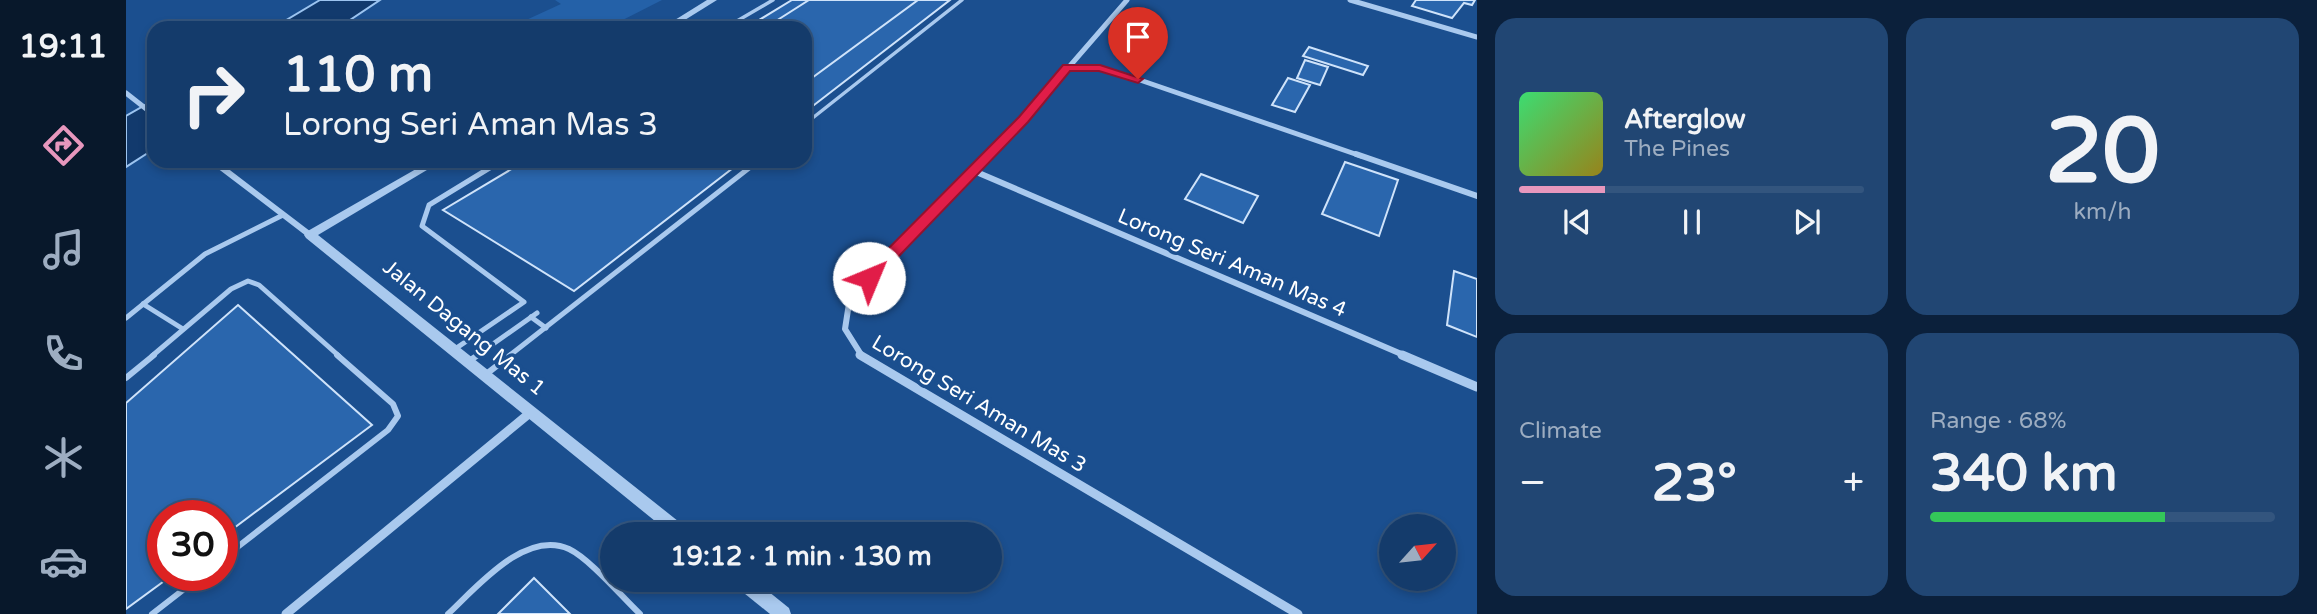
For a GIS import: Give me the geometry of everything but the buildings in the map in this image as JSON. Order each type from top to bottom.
[{"type":"street","points":[[678,21],[713,0]]},
{"type":"street","name":"Lorong Seri Aman Mas 3","points":[[1127,0],[1023,120],[850,297],[843,316],[845,336],[861,356],[1298,614]]},
{"type":"street","points":[[1350,0],[1366,2],[1477,37]]},
{"type":"street","points":[[1067,68],[1100,68],[1138,79],[1477,196]]},
{"type":"street","points":[[126,93],[147,109]]},
{"type":"street","name":"Jalan Dagang Mas 1","points":[[222,168],[455,349],[668,522]]},
{"type":"street","points":[[310,235],[425,168]]},
{"type":"street","name":"Lorong Seri Aman Mas 4","points":[[974,171],[1477,387]]},
{"type":"street","points":[[286,614],[531,412]]},
{"type":"street","points":[[756,592],[783,614]]},
{"type":"lane","points":[[737,21],[772,0]]},
{"type":"lane","points":[[812,118],[962,0]]},
{"type":"lane","points":[[455,349],[524,302],[422,226],[429,205],[490,168]]},
{"type":"lane","points":[[485,374],[749,168]]},
{"type":"lane","points":[[126,318],[205,254],[283,215]]},
{"type":"lane","points":[[126,378],[232,289],[248,281],[259,285],[393,404],[398,416],[388,430],[238,547]]},
{"type":"lane","points":[[143,304],[183,329]]},
{"type":"lane","points":[[469,361],[537,313]]},
{"type":"lane","points":[[530,317],[546,328]]},
{"type":"lane","points":[[448,614],[507,561],[535,546],[568,548],[640,614]]},
{"type":"lane","points":[[152,614],[182,591]]},
{"type":"shaded area","points":[[320,0],[380,0],[348,21],[285,21]]},
{"type":"shaded area","points":[[555,0],[662,0],[621,21],[524,21],[561,4]]},
{"type":"shaded area","points":[[147,104],[147,154],[126,167],[126,116]]},
{"type":"route","points":[[869,278],[1023,120],[1067,68],[1100,68],[1138,79]]}]
